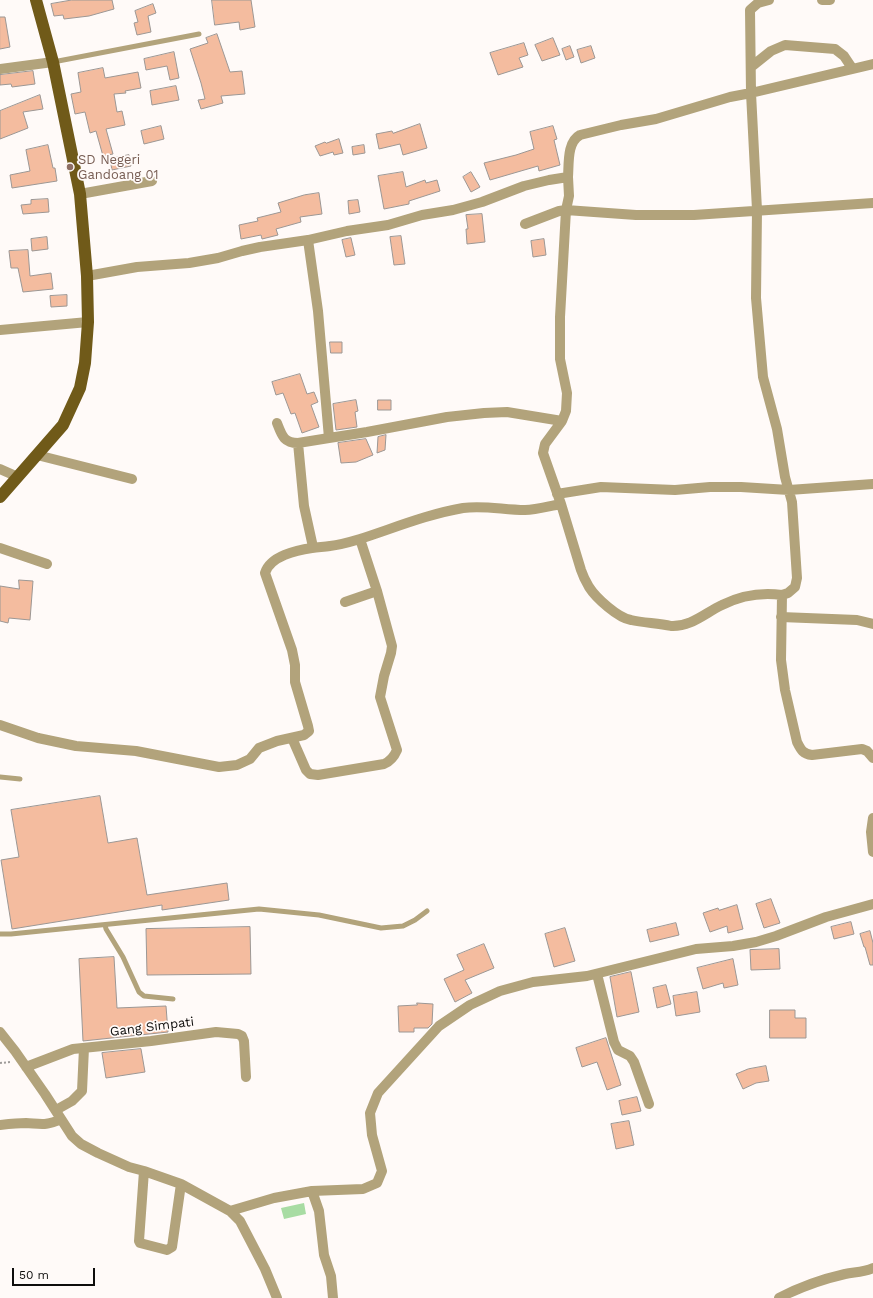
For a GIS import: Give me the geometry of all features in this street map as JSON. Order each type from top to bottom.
[{"type":"main road","points":[[0,497],[63,425],[80,388],[85,363],[88,322],[87,276],[80,194],[53,62],[36,0]]},
{"type":"street","points":[[769,0],[758,3],[750,10],[751,93],[757,210],[756,298],[763,377],[777,429],[793,514],[797,578],[796,587],[788,593],[753,594],[741,597],[721,605],[694,621],[678,626],[624,618],[614,611],[590,588],[581,570],[546,463],[543,448],[550,435],[562,421],[566,411],[567,393],[560,359],[560,317],[566,210],[569,196],[568,177],[570,150],[575,137],[621,124],[656,119],[730,97],[751,93],[873,64]]},
{"type":"street","points":[[822,0],[830,0]]},
{"type":"street","points":[[751,67],[771,51],[785,45],[836,49],[844,56],[852,68]]},
{"type":"street","points":[[0,69],[53,62]]},
{"type":"street","points":[[87,276],[137,267],[214,259],[260,247],[308,240],[347,231],[388,225],[422,215],[453,210],[482,202],[524,186],[568,177]]},
{"type":"street","points":[[80,194],[152,181]]},
{"type":"street","points":[[525,224],[566,210],[636,214],[694,215],[873,203]]},
{"type":"street","points":[[308,240],[318,311],[329,438]]},
{"type":"street","points":[[0,330],[88,322]]},
{"type":"street","points":[[277,424],[281,434],[286,440],[291,443],[298,443],[440,418],[484,413],[507,412],[562,421]]},
{"type":"street","points":[[298,443],[304,506],[313,547]]},
{"type":"street","points":[[37,455],[132,479]]},
{"type":"street","points":[[0,469],[18,477]]},
{"type":"street","points":[[0,725],[38,738],[76,746],[136,751],[219,767],[238,765],[250,759],[259,748],[307,733],[308,731],[308,726],[295,682],[295,665],[292,650],[265,573],[268,566],[288,554],[313,547],[336,545],[360,539],[436,515],[464,508],[539,509],[559,499],[601,487],[675,490],[710,487],[741,487],[789,490],[873,484]]},
{"type":"street","points":[[292,738],[306,770],[310,774],[318,775],[384,764],[395,756],[397,750],[396,746],[380,697],[392,646],[377,591],[360,539]]},
{"type":"street","points":[[0,548],[47,564]]},
{"type":"street","points":[[345,602],[377,591]]},
{"type":"street","points":[[782,594],[781,660],[785,690],[797,742],[801,750],[806,754],[812,755],[862,749],[868,751],[873,758]]},
{"type":"street","points":[[781,617],[857,620],[873,624]]},
{"type":"street","points":[[873,818],[871,832],[873,852]]},
{"type":"street","points":[[230,1211],[274,1198],[312,1191],[363,1189],[377,1183],[382,1171],[372,1135],[370,1113],[378,1093],[439,1026],[470,1004],[500,991],[533,982],[597,974],[696,949],[733,946],[756,942],[826,917],[873,904]]},
{"type":"street","points":[[597,974],[614,1042],[618,1050],[630,1056],[634,1062],[649,1104]]},
{"type":"street","points":[[0,1032],[56,1110],[72,1136],[81,1144],[98,1154],[129,1167],[181,1184],[230,1211],[240,1221],[265,1269],[277,1298]]},
{"type":"street","name":"Gang Simpati","points":[[26,1067],[73,1049],[151,1041],[216,1032],[238,1034],[242,1036],[244,1041],[246,1077]]},
{"type":"street","points":[[56,1110],[76,1098],[82,1091],[84,1048]]},
{"type":"street","points":[[0,1125],[26,1123],[39,1125],[61,1120]]},
{"type":"street","points":[[144,1171],[140,1243],[167,1250],[172,1247],[181,1184]]},
{"type":"street","points":[[312,1191],[319,1211],[324,1255],[331,1276],[332,1298]]},
{"type":"street","points":[[779,1298],[824,1279],[853,1272],[866,1271],[873,1268]]},
{"type":"lane","points":[[53,62],[199,34]]},
{"type":"lane","points":[[0,777],[20,779]]},
{"type":"lane","points":[[0,934],[259,910],[319,915],[381,928],[403,926],[415,920],[427,911]]},
{"type":"lane","points":[[105,925],[123,957],[139,992],[144,996],[173,999]]},
{"type":"green space","points":[[304,1203],[306,1214],[284,1219],[281,1208]]},
{"type":"building","points":[[72,0],[112,0],[114,9],[89,16],[64,19],[63,15],[54,16],[51,4]]},
{"type":"building","points":[[212,0],[251,0],[255,27],[240,30],[239,22],[215,25]]},
{"type":"building","points":[[153,4],[156,13],[148,16],[151,32],[137,35],[134,23],[138,22],[135,11]]},
{"type":"building","points":[[0,17],[5,17],[10,47],[0,49]]},
{"type":"building","points":[[217,34],[230,72],[242,71],[245,94],[221,96],[223,103],[201,109],[198,100],[205,99],[190,49],[208,43],[206,38]]},
{"type":"building","points":[[553,38],[560,55],[542,61],[535,45]]},
{"type":"building","points":[[524,43],[528,55],[519,58],[523,67],[498,75],[490,53]]},
{"type":"building","points":[[570,46],[574,57],[566,60],[562,49]]},
{"type":"building","points":[[591,46],[595,58],[581,63],[577,50]]},
{"type":"building","points":[[174,52],[179,78],[170,80],[167,66],[146,70],[144,59]]},
{"type":"building","points":[[103,68],[105,78],[138,72],[141,88],[125,91],[126,93],[114,94],[117,112],[122,111],[125,125],[106,129],[113,154],[103,156],[96,131],[90,133],[85,112],[75,114],[71,94],[81,92],[78,73]]},
{"type":"building","points":[[33,71],[35,84],[12,87],[11,84],[0,85],[0,75]]},
{"type":"building","points":[[176,86],[179,100],[152,105],[150,91]]},
{"type":"building","points":[[40,95],[43,109],[23,112],[28,128],[0,139],[0,111]]},
{"type":"building","points":[[420,124],[427,148],[403,155],[400,144],[379,149],[376,134],[392,131],[393,133]]},
{"type":"building","points":[[161,126],[164,139],[144,144],[141,131]]},
{"type":"building","points":[[553,126],[557,139],[554,140],[560,165],[539,171],[538,166],[490,180],[484,163],[534,149],[530,132]]},
{"type":"building","points":[[339,139],[343,153],[334,155],[333,152],[320,156],[315,146]]},
{"type":"building","points":[[48,145],[53,168],[55,168],[57,181],[12,188],[10,175],[30,171],[26,150]]},
{"type":"building","points":[[364,145],[365,153],[353,155],[352,147]]},
{"type":"building","points":[[129,155],[131,166],[112,170],[110,159]]},
{"type":"building","points":[[403,172],[406,187],[425,180],[426,183],[437,180],[440,191],[409,201],[409,204],[384,209],[378,176]]},
{"type":"building","points":[[471,172],[480,187],[471,192],[463,177]]},
{"type":"building","points":[[319,193],[322,214],[300,217],[301,222],[276,229],[278,235],[262,239],[261,235],[241,239],[239,225],[258,221],[257,218],[281,212],[278,203],[304,195]]},
{"type":"building","points":[[48,199],[49,212],[23,214],[21,205],[31,204],[31,200]]},
{"type":"building","points":[[358,200],[360,212],[349,214],[348,201]]},
{"type":"building","points":[[482,214],[485,242],[467,244],[466,229],[468,229],[466,215]]},
{"type":"building","points":[[401,236],[405,264],[394,265],[390,237]]},
{"type":"building","points":[[47,237],[48,249],[32,251],[31,239]]},
{"type":"building","points":[[351,238],[355,255],[346,257],[342,240]]},
{"type":"building","points":[[544,239],[546,255],[533,257],[531,241]]},
{"type":"building","points":[[28,250],[30,276],[51,273],[53,289],[23,292],[18,268],[11,268],[9,251]]},
{"type":"building","points":[[67,295],[67,306],[51,307],[50,296]]},
{"type":"building","points":[[330,342],[342,342],[342,353],[331,353]]},
{"type":"building","points":[[300,374],[307,394],[314,392],[318,402],[311,405],[319,427],[302,433],[295,413],[291,414],[283,393],[276,395],[272,382]]},
{"type":"building","points":[[356,400],[358,411],[355,412],[357,427],[336,430],[333,404]]},
{"type":"building","points":[[378,400],[391,400],[391,410],[378,410]]},
{"type":"building","points":[[386,435],[385,450],[377,453],[378,437]]},
{"type":"building","points":[[366,439],[373,455],[356,462],[341,463],[338,443]]},
{"type":"building","points":[[19,580],[33,581],[30,620],[9,618],[8,623],[0,621],[0,586],[19,589]]},
{"type":"building","points":[[100,796],[108,843],[137,838],[147,895],[227,883],[229,900],[162,910],[162,905],[12,929],[1,860],[19,857],[11,810]]},
{"type":"building","points":[[771,899],[780,923],[764,928],[756,904]]},
{"type":"building","points":[[737,905],[743,929],[728,933],[727,926],[710,932],[703,913],[718,908],[719,910]]},
{"type":"building","points":[[851,922],[854,934],[834,939],[831,927]]},
{"type":"building","points":[[676,923],[679,935],[650,942],[647,930]]},
{"type":"building","points":[[250,927],[251,974],[147,975],[146,929]]},
{"type":"building","points":[[565,928],[575,961],[554,967],[545,934]]},
{"type":"building","points":[[870,931],[873,943],[873,965],[870,965],[860,934]]},
{"type":"building","points":[[484,944],[494,968],[465,980],[472,993],[455,1002],[444,979],[464,970],[457,955]]},
{"type":"building","points":[[779,949],[780,969],[751,970],[750,950]]},
{"type":"building","points":[[114,957],[117,1008],[166,1006],[168,1032],[83,1041],[79,959]]},
{"type":"building","points":[[733,959],[738,985],[724,988],[723,983],[703,989],[697,968]]},
{"type":"building","points":[[631,972],[639,1012],[617,1017],[610,977]]},
{"type":"building","points":[[666,985],[671,1004],[657,1008],[653,988]]},
{"type":"building","points":[[697,992],[700,1012],[676,1016],[673,996]]},
{"type":"building","points":[[417,1003],[433,1004],[432,1024],[428,1028],[414,1028],[414,1032],[399,1032],[398,1006],[417,1005]]},
{"type":"building","points":[[770,1010],[795,1010],[795,1018],[806,1018],[806,1038],[770,1038]]},
{"type":"building","points":[[606,1038],[621,1085],[607,1090],[597,1062],[582,1067],[576,1048]]},
{"type":"building","points":[[141,1049],[145,1072],[106,1078],[102,1053]]},
{"type":"building","points":[[766,1066],[769,1081],[756,1083],[743,1089],[736,1074],[748,1069]]},
{"type":"building","points":[[637,1097],[641,1111],[622,1115],[619,1101]]},
{"type":"building","points":[[629,1121],[634,1145],[616,1149],[611,1124]]},
{"type":"place","name":"SD Negeri Gandoang 01","points":[[70,167]]}]
